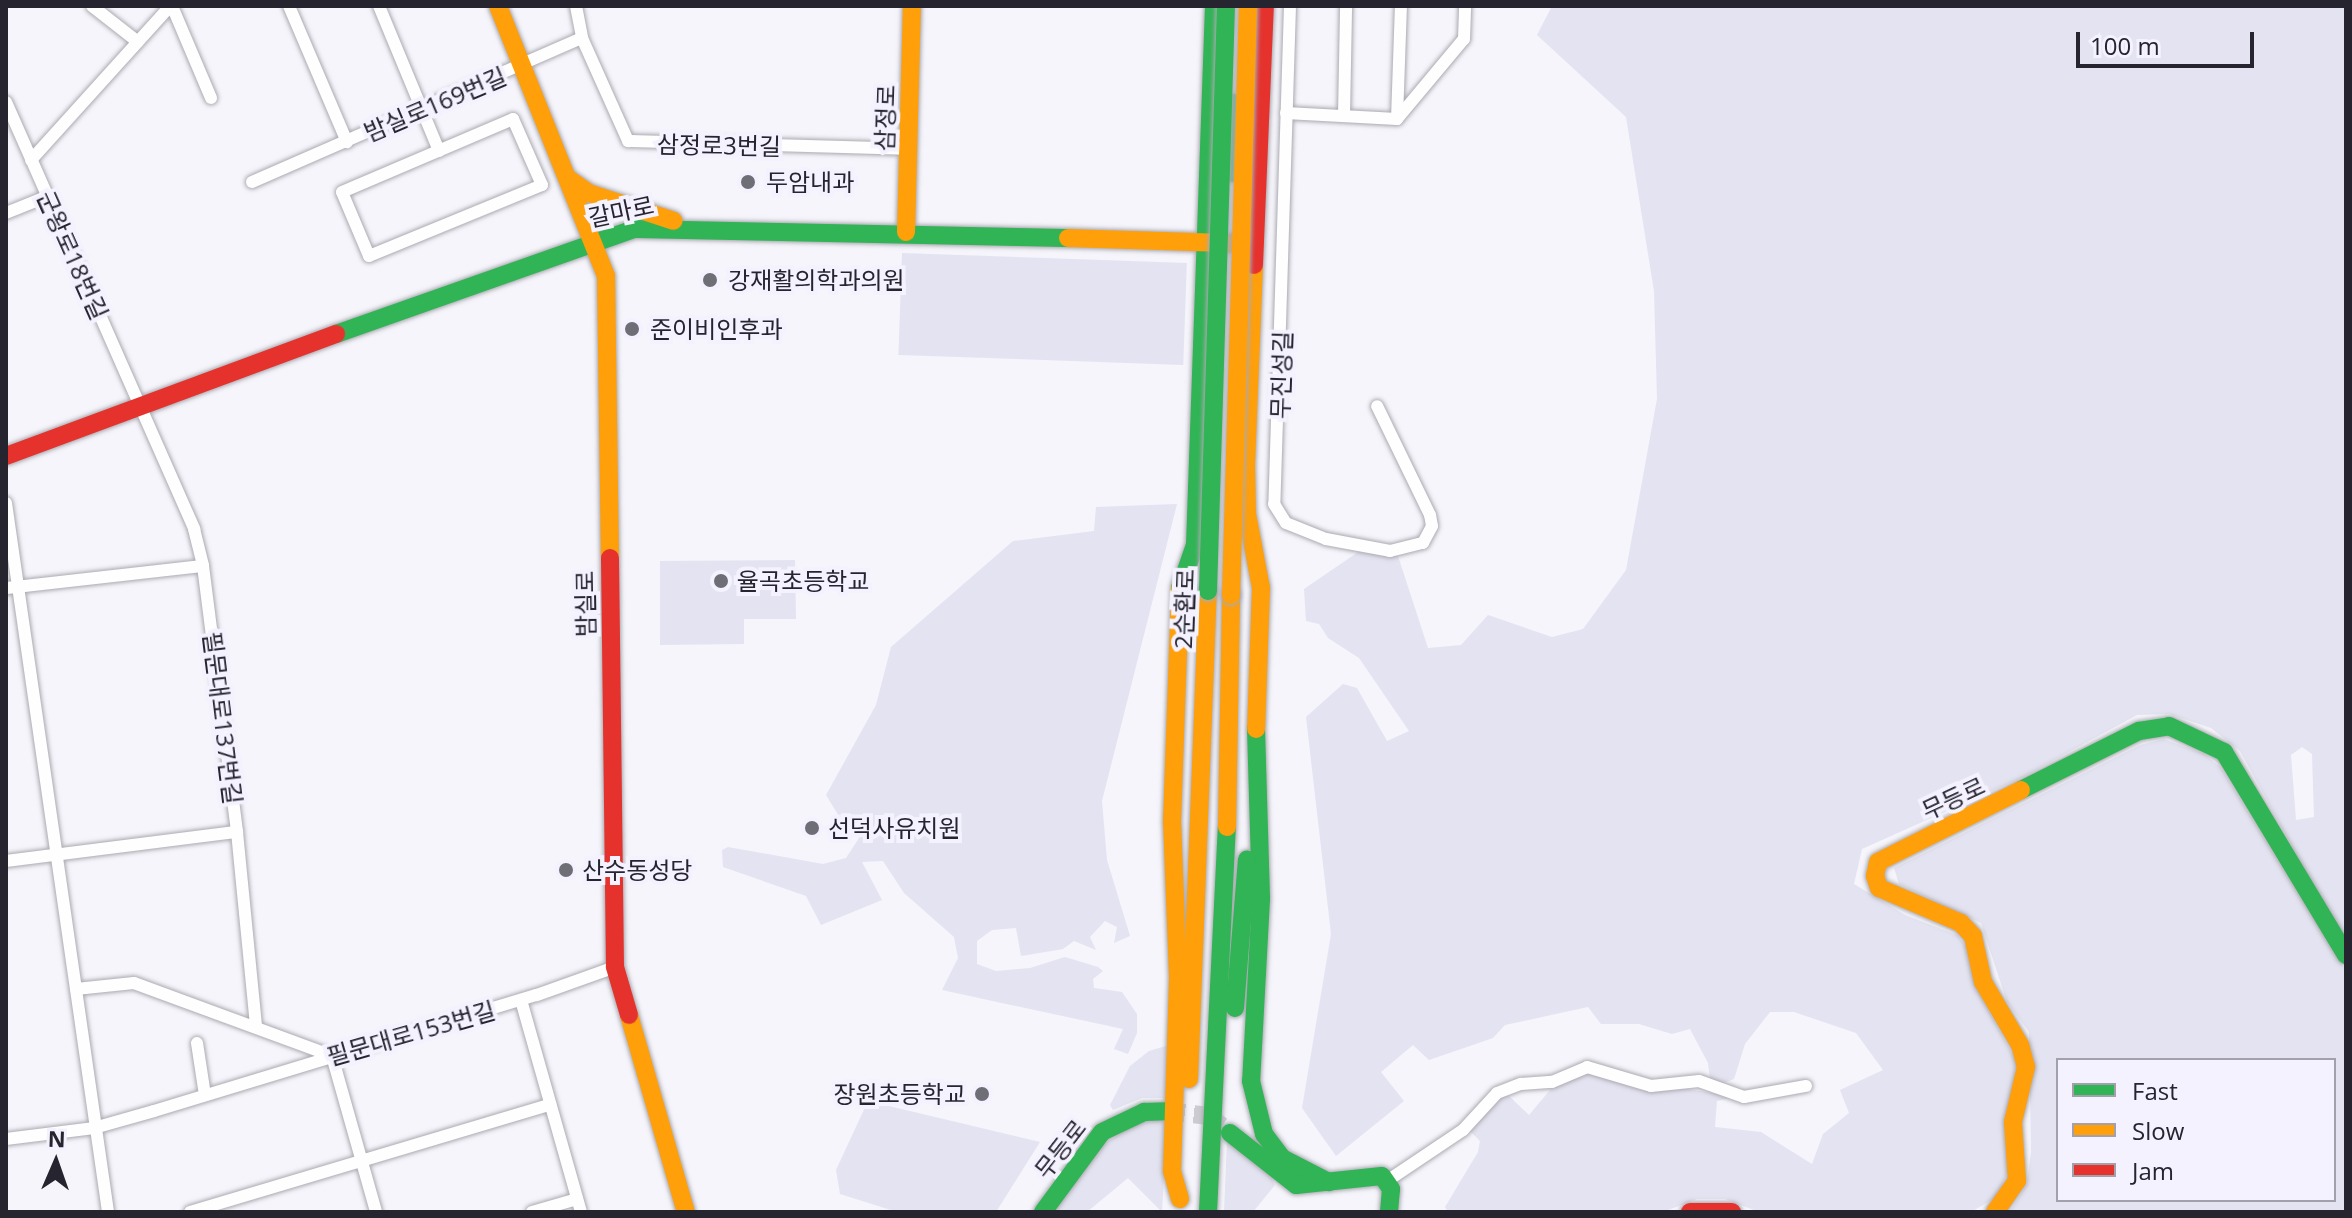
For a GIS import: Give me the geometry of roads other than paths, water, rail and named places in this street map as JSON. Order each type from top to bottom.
[{"type":"main road","name":"밤실로","points":[[498,6],[606,276],[615,967],[686,1212]]},
{"type":"main road","name":"삼정로","points":[[906,232],[912,6]]},
{"type":"main road","points":[[1180,1205],[1172,1171],[1178,976],[1172,822],[1176,600],[1195,545],[1202,242],[1214,6]]},
{"type":"main road","name":"2순환로","points":[[1180,1205],[1195,1000],[1226,6]]},
{"type":"main road","points":[[1234,6],[1230,363],[1232,491],[1256,540]]},
{"type":"main road","name":"2순환로","points":[[1208,1207],[1226,924],[1231,595],[1248,6]]},
{"type":"main road","points":[[1212,1146],[1226,1087],[1255,767],[1261,588],[1256,540],[1247,514],[1247,438],[1265,6]]},
{"type":"main road","points":[[1212,69],[1233,127]]},
{"type":"main road","points":[[1204,212],[1233,158]]},
{"type":"main road","points":[[568,179],[589,193],[688,226]]},
{"type":"main road","name":"갈마로","points":[[6,456],[593,240],[634,229],[688,226],[1257,244]]},
{"type":"main road","points":[[1230,363],[1247,438]]},
{"type":"main road","points":[[1190,558],[1245,557],[1261,588]]},
{"type":"main road","name":"무등로","points":[[1995,1212],[2017,1181],[2013,1122],[2026,1067],[2020,1045],[1983,982],[1973,936],[1961,923],[1879,888],[1875,876],[1878,862],[2139,731],[2169,726],[2224,752],[2346,955]]},
{"type":"main road","points":[[1255,767],[1261,899],[1253,1102],[1264,1134],[1282,1158],[1329,1182]]},
{"type":"main road","name":"무등로","points":[[1043,1212],[1102,1132],[1144,1112],[1167,1111]]},
{"type":"main road","points":[[1230,1133],[1287,1181],[1311,1186],[1371,1174],[1387,1181],[1389,1212]]},
{"type":"main road","points":[[1690,1212],[1706,1208],[1732,1212]]},
{"type":"street","points":[[92,6],[138,42]]},
{"type":"street","points":[[31,160],[171,6],[211,98]]},
{"type":"street","name":"밤실로169번길","points":[[289,6],[347,142]]},
{"type":"street","points":[[379,6],[439,151]]},
{"type":"street","name":"삼정로3번길","points":[[576,6],[582,38],[628,141],[908,149]]},
{"type":"street","name":"무진성길","points":[[1290,6],[1277,514],[1326,539],[1390,551],[1423,543],[1432,526],[1430,515],[1377,406]]},
{"type":"street","points":[[1344,115],[1346,6]]},
{"type":"street","points":[[1397,119],[1401,6]]},
{"type":"street","points":[[1397,119],[1464,39],[1465,6]]},
{"type":"street","name":"밤실로169번길","points":[[252,182],[582,38]]},
{"type":"street","name":"군왕로18번길","points":[[6,102],[142,406],[194,529],[203,566]]},
{"type":"street","points":[[1286,113],[1397,119]]},
{"type":"street","points":[[513,119],[542,185],[369,256],[342,192],[439,151],[513,119]]},
{"type":"street","points":[[6,213],[46,197]]},
{"type":"street","name":"갈마로","points":[[1257,244],[1284,244]]},
{"type":"street","points":[[6,503],[21,586],[55,855],[108,1212]]},
{"type":"street","points":[[6,588],[203,566]]},
{"type":"street","name":"필문대로137번길","points":[[6,861],[237,832],[203,566]]},
{"type":"street","points":[[237,832],[256,1027]]},
{"type":"street","name":"필문대로153번길","points":[[6,1139],[94,1128],[521,1000],[615,967]]},
{"type":"street","points":[[76,989],[134,983],[332,1056],[376,1212]]},
{"type":"street","points":[[521,1000],[579,1206],[532,1212]]},
{"type":"street","points":[[197,1043],[205,1095]]},
{"type":"street","points":[[1387,1181],[1463,1130],[1497,1093],[1521,1084],[1552,1082],[1587,1067],[1651,1086],[1699,1081],[1744,1097],[1806,1086]]},
{"type":"street","points":[[190,1212],[550,1105]]},
{"type":"tunnel","points":[[1167,1111],[1209,1116],[1222,1126]]},
{"type":"place","name":"두암내과","points":[[748,182]]},
{"type":"place","name":"강재활의학과의원","points":[[710,280]]},
{"type":"place","name":"준이비인후과","points":[[632,329]]},
{"type":"place","name":"율곡초등학교","points":[[721,581]]},
{"type":"place","name":"선덕사유치원","points":[[812,828]]},
{"type":"place","name":"산수동성당","points":[[566,870]]},
{"type":"place","name":"장원초등학교","points":[[982,1094]]}]
